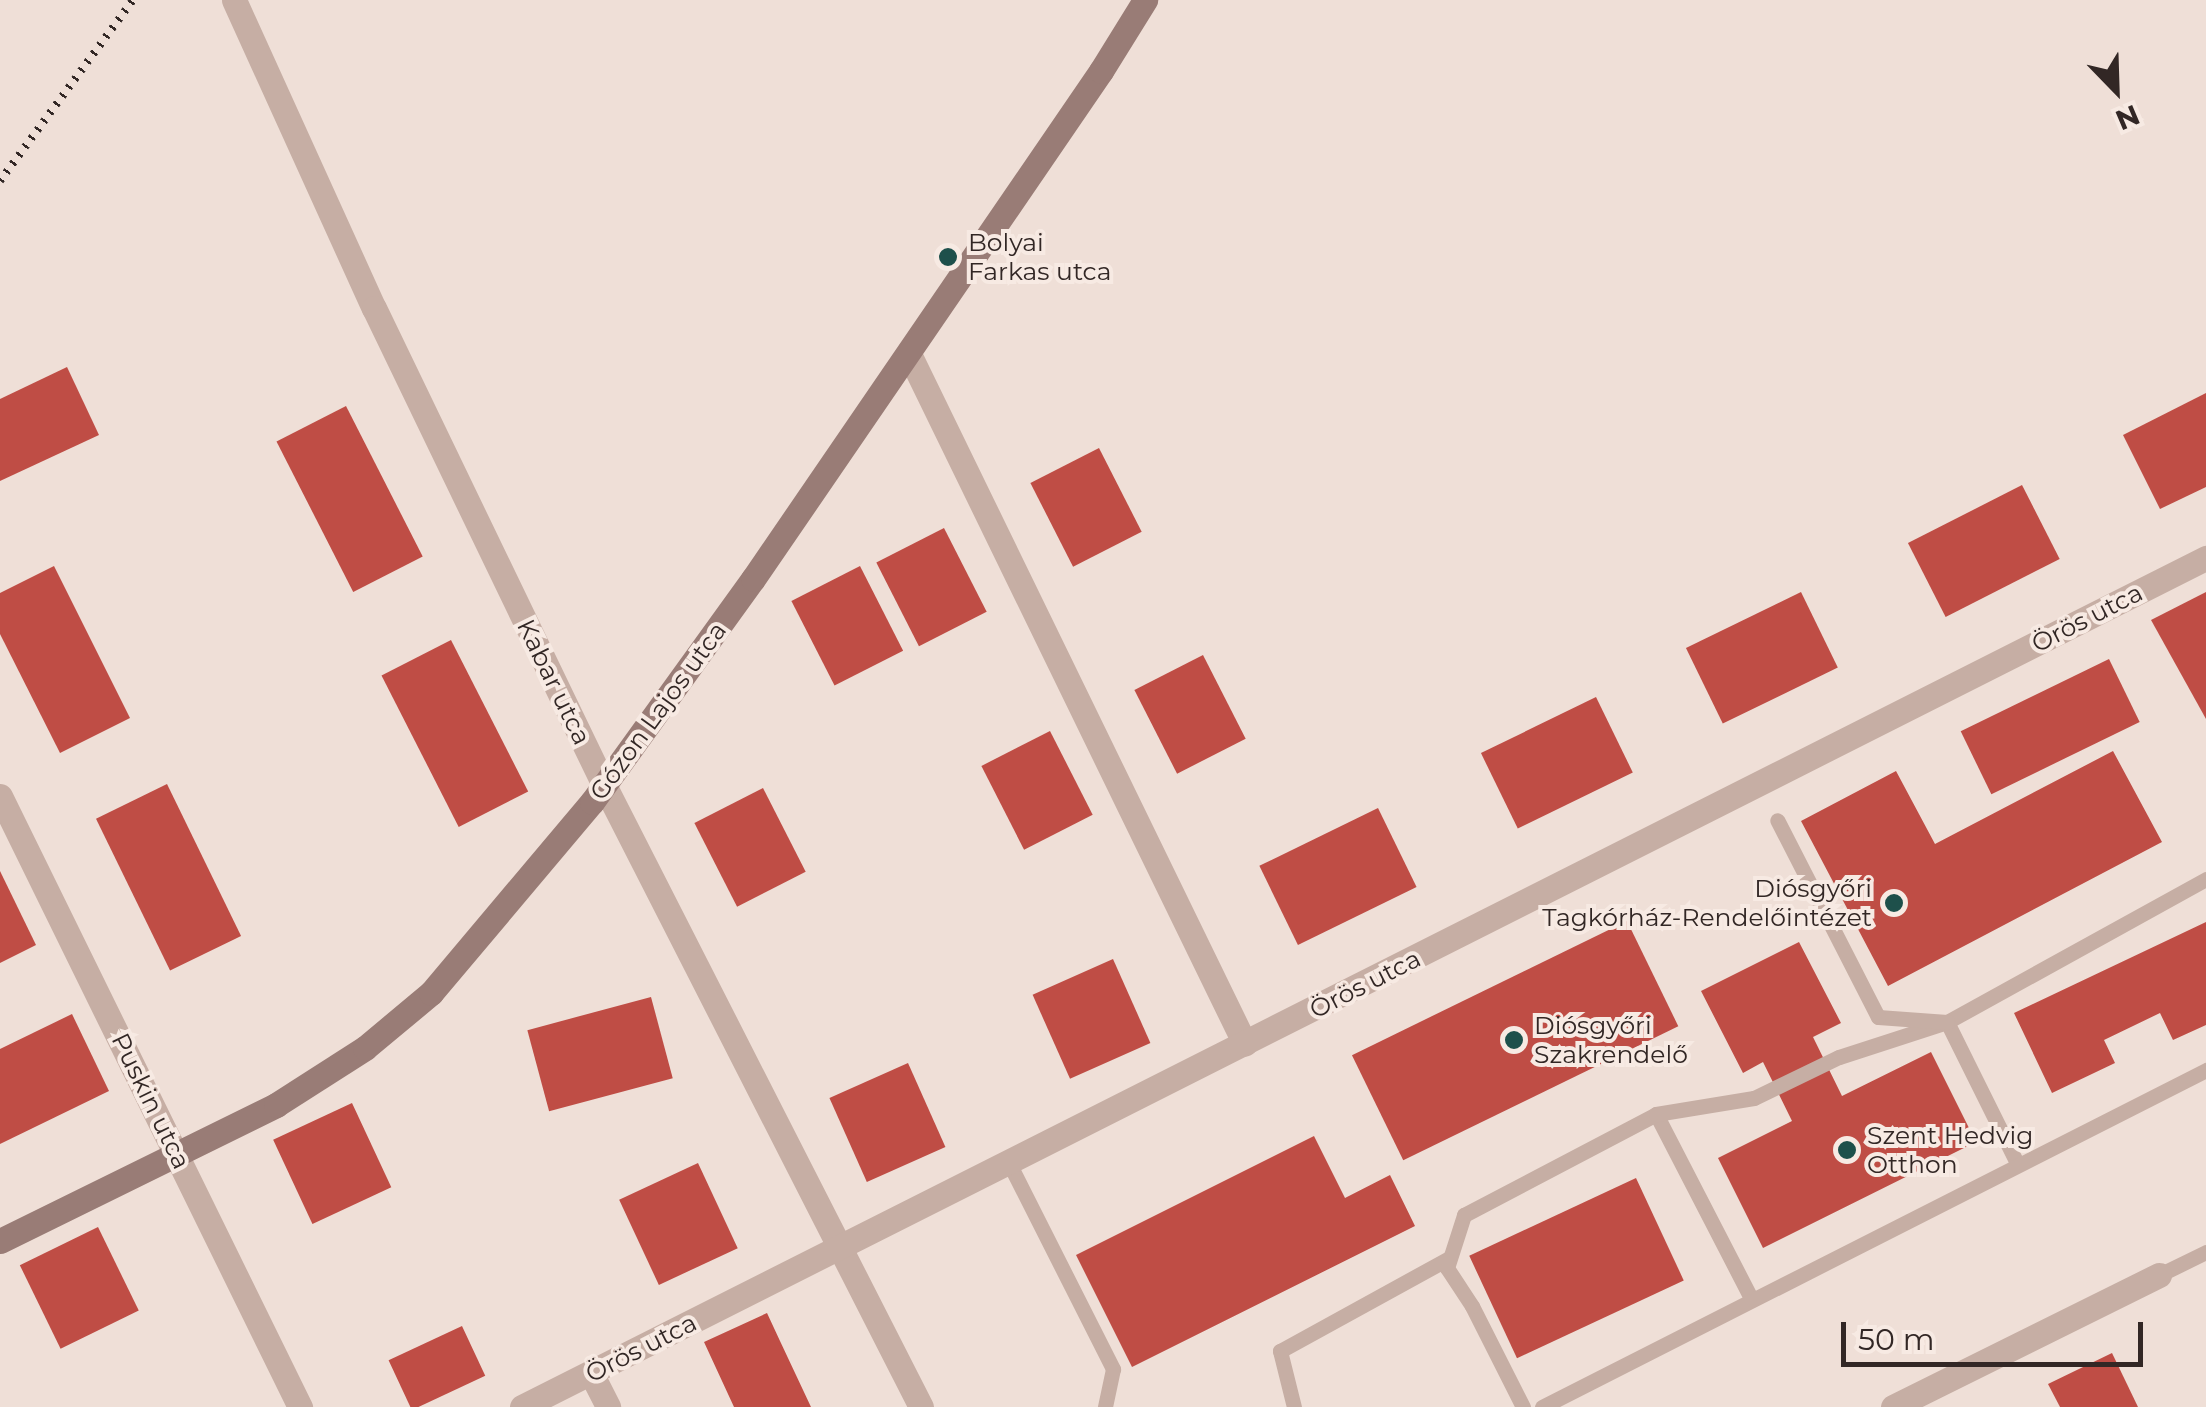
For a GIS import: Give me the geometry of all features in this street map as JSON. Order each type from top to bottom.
[{"type":"main road","name":"Gózon Lajos utca","points":[[0,1241],[276,1105],[365,1048],[431,993],[604,785],[909,354],[1145,0]]},
{"type":"street","name":"Kabar utca","points":[[234,0],[374,308],[604,785],[921,1407]]},
{"type":"street","points":[[909,354],[1245,1044]]},
{"type":"street","name":"Örös utca","points":[[522,1407],[2206,558]]},
{"type":"street","name":"Puskin utca","points":[[0,796],[300,1407]]},
{"type":"street","points":[[1894,1407],[2159,1276]]},
{"type":"street","points":[[592,1372],[608,1407]]},
{"type":"lane","points":[[1778,820],[1878,1016],[1947,1022]]},
{"type":"lane","points":[[1523,1407],[1472,1306],[1447,1268],[1464,1215],[1656,1114],[1754,1098],[1839,1057],[1947,1022],[2206,879]]},
{"type":"lane","points":[[1947,1022],[2018,1163]]},
{"type":"lane","points":[[1542,1407],[2206,1070]]},
{"type":"lane","points":[[1656,1114],[1751,1298]]},
{"type":"lane","points":[[1009,1163],[1113,1369],[1105,1407]]},
{"type":"lane","points":[[2159,1276],[2206,1252]]},
{"type":"lane","points":[[1294,1407],[1280,1351],[1449,1258]]},
{"type":"building","points":[[67,367],[99,435],[0,481],[0,399]]},
{"type":"building","points":[[2206,393],[2206,487],[2160,509],[2123,435]]},
{"type":"building","points":[[346,406],[423,557],[353,592],[277,441]]},
{"type":"building","points":[[1099,448],[1142,532],[1073,567],[1030,483]]},
{"type":"building","points":[[2022,485],[2060,559],[1946,617],[1908,543]]},
{"type":"building","points":[[944,528],[987,612],[919,646],[876,563]]},
{"type":"building","points":[[54,566],[130,718],[60,753],[0,634],[0,593]]},
{"type":"building","points":[[860,566],[903,651],[835,686],[791,601]]},
{"type":"building","points":[[1801,592],[1838,667],[1723,724],[1686,648]]},
{"type":"building","points":[[2206,592],[2206,719],[2151,620]]},
{"type":"building","points":[[451,640],[528,791],[459,827],[382,675]]},
{"type":"building","points":[[1203,655],[1246,739],[1177,774],[1134,690]]},
{"type":"building","points":[[2109,659],[2140,722],[1991,794],[1961,731]]},
{"type":"building","points":[[1596,697],[1633,772],[1518,829],[1481,753]]},
{"type":"building","points":[[1050,731],[1093,815],[1024,850],[981,766]]},
{"type":"building","points":[[2113,751],[2162,842],[1888,986],[1801,821],[1896,771],[1935,844]]},
{"type":"building","points":[[167,784],[241,936],[170,971],[96,819]]},
{"type":"building","points":[[763,788],[806,872],[737,907],[694,823]]},
{"type":"building","points":[[1378,808],[1417,887],[1298,945],[1259,866]]},
{"type":"building","points":[[0,871],[36,945],[0,963]]},
{"type":"building","name":"Diósgyőri Szakrendelő","points":[[1627,921],[1678,1026],[1403,1160],[1352,1055]]},
{"type":"building","points":[[2206,922],[2206,1025],[2173,1040],[2160,1013],[2104,1040],[2115,1063],[2052,1093],[2014,1013]]},
{"type":"building","name":"Szent Hedvig Otthon","points":[[1799,942],[1841,1023],[1813,1037],[1842,1096],[1931,1052],[1976,1142],[1763,1248],[1718,1158],[1792,1121],[1763,1062],[1743,1073],[1701,991]]},
{"type":"building","points":[[1113,959],[1150,1043],[1070,1079],[1033,995]]},
{"type":"building","points":[[651,997],[673,1078],[549,1111],[527,1030]]},
{"type":"building","points":[[72,1014],[109,1091],[0,1144],[0,1049]]},
{"type":"building","points":[[908,1063],[945,1147],[867,1182],[829,1098]]},
{"type":"building","points":[[352,1103],[391,1187],[312,1224],[273,1140]]},
{"type":"building","points":[[1314,1136],[1345,1198],[1390,1175],[1415,1226],[1132,1367],[1076,1255]]},
{"type":"building","points":[[698,1163],[738,1248],[659,1285],[619,1200]]},
{"type":"building","points":[[1636,1178],[1684,1280],[1517,1358],[1469,1256]]},
{"type":"building","points":[[98,1227],[139,1311],[61,1349],[20,1265]]},
{"type":"building","points":[[767,1313],[811,1407],[734,1407],[704,1342]]},
{"type":"building","points":[[462,1326],[485,1376],[418,1407],[410,1407],[389,1360]]},
{"type":"building","points":[[2112,1353],[2138,1407],[2060,1407],[2048,1384]]},
{"type":"railway","points":[[0,181],[133,0]]},
{"type":"place","name":"Bolyai Farkas utca","points":[[948,257]]},
{"type":"place","name":"Diósgyőri Tagkórház-Rendelőintézet","points":[[1894,903]]},
{"type":"place","name":"Diósgyőri Szakrendelő","points":[[1514,1040]]},
{"type":"place","name":"Szent Hedvig Otthon","points":[[1847,1150]]}]
